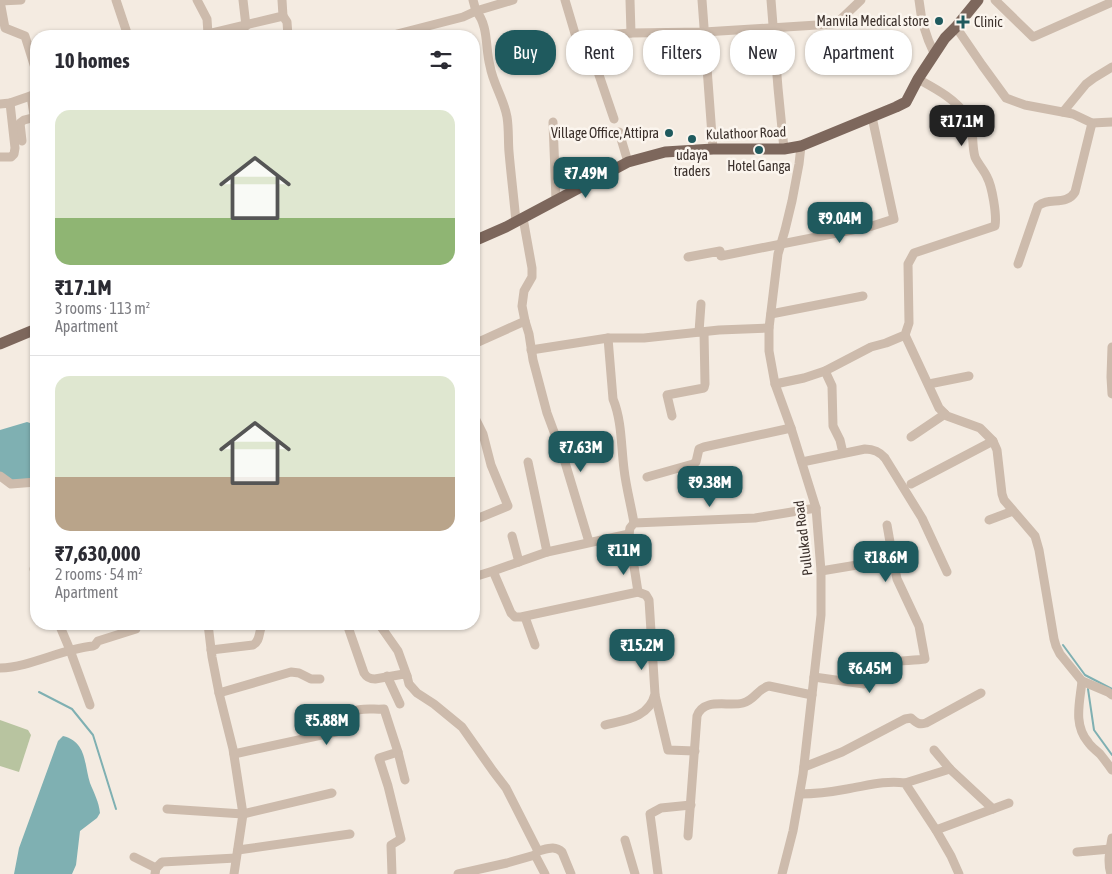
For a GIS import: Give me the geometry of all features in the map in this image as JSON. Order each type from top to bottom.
[{"type":"main road","name":"Kulathoor Road","points":[[480,236],[519,220],[628,162],[665,152],[713,149],[784,149],[801,146],[896,107],[906,102],[934,53],[978,0]]},
{"type":"main road","points":[[0,344],[30,332]]},
{"type":"street","points":[[21,0],[0,1],[5,28],[25,36],[30,52]]},
{"type":"street","points":[[116,0],[126,30]]},
{"type":"street","points":[[197,0],[207,19],[206,30]]},
{"type":"street","points":[[243,0],[246,26]]},
{"type":"street","points":[[282,0],[283,16],[287,22],[288,30]]},
{"type":"street","points":[[473,0],[476,11],[485,27],[489,64],[505,107],[507,118],[519,220],[532,268],[532,277],[524,291],[522,306],[533,360],[547,413],[564,459],[589,542]]},
{"type":"street","points":[[412,30],[462,17],[513,0]]},
{"type":"street","points":[[565,0],[574,30]]},
{"type":"street","points":[[630,0],[632,30]]},
{"type":"street","points":[[702,0],[704,30]]},
{"type":"street","points":[[771,0],[784,149]]},
{"type":"street","points":[[720,31],[833,24],[838,22],[861,0]]},
{"type":"street","points":[[919,0],[923,27],[934,53]]},
{"type":"street","points":[[995,0],[1033,37],[1112,2]]},
{"type":"street","points":[[239,30],[246,26],[283,16]]},
{"type":"street","points":[[956,27],[1006,98],[1025,105],[1066,111],[1092,123],[1112,122]]},
{"type":"street","points":[[1066,111],[1086,84],[1112,67]]},
{"type":"street","points":[[599,75],[614,119]]},
{"type":"street","points":[[707,75],[713,149]]},
{"type":"street","points":[[918,79],[944,93],[968,117],[971,125],[975,155],[988,178],[996,221],[995,226],[914,253],[908,264],[909,323],[906,335],[939,408],[945,414],[980,428],[998,450],[1004,500],[1035,536],[1054,639],[1060,654],[1082,681],[1112,695]]},
{"type":"street","points":[[0,104],[10,104],[30,96]]},
{"type":"street","points":[[0,157],[11,157],[14,154],[10,104]]},
{"type":"street","points":[[688,257],[720,251],[721,256],[894,220],[872,117]]},
{"type":"street","points":[[22,141],[20,123],[30,118]]},
{"type":"street","points":[[553,122],[556,200]]},
{"type":"street","points":[[1018,264],[1038,206],[1041,203],[1071,198],[1075,192],[1092,123]]},
{"type":"street","points":[[619,132],[628,162]]},
{"type":"street","name":"Pullukad Road","points":[[782,874],[800,794],[821,615],[821,571],[816,508],[776,384],[769,351],[769,328],[778,254],[792,201],[801,146]]},
{"type":"street","points":[[771,314],[863,296]]},
{"type":"street","points":[[672,416],[667,395],[704,388],[705,376],[700,304]]},
{"type":"street","points":[[480,341],[525,321]]},
{"type":"street","points":[[531,350],[608,338],[644,338],[719,330],[769,328]]},
{"type":"street","points":[[776,384],[825,371],[871,347],[886,344],[906,335]]},
{"type":"street","points":[[608,338],[613,399],[634,523]]},
{"type":"street","points":[[1112,347],[1112,394]]},
{"type":"street","points":[[825,371],[832,386],[833,426],[840,440],[843,453]]},
{"type":"street","points":[[929,384],[969,376]]},
{"type":"street","points":[[911,437],[945,414]]},
{"type":"street","points":[[480,428],[491,464],[508,506],[480,518]]},
{"type":"street","points":[[647,476],[693,464],[696,462],[699,449],[704,447],[791,428]]},
{"type":"street","points":[[911,484],[992,442]]},
{"type":"street","points":[[802,462],[871,449],[879,453],[885,458],[922,518],[947,572]]},
{"type":"street","points":[[528,462],[547,552]]},
{"type":"street","points":[[0,476],[11,484],[30,482]]},
{"type":"street","points":[[638,592],[629,534],[630,528],[634,523],[755,518],[816,508]]},
{"type":"street","points":[[989,520],[1013,511]]},
{"type":"street","points":[[814,677],[864,684],[868,682],[878,665],[925,659],[919,626],[897,579],[887,525]]},
{"type":"street","points":[[480,575],[547,552],[629,534]]},
{"type":"street","points":[[512,536],[519,562]]},
{"type":"street","points":[[821,571],[893,559]]},
{"type":"street","points":[[492,571],[514,617],[525,617],[638,592],[646,595],[649,600],[655,694],[668,750],[695,751]]},
{"type":"street","points":[[525,617],[535,645]]},
{"type":"street","points":[[62,630],[90,705]]},
{"type":"street","points":[[0,668],[93,646],[98,641],[133,630]]},
{"type":"street","points":[[209,630],[211,650],[234,754],[243,814],[234,874]]},
{"type":"street","points":[[211,650],[256,644],[260,630]]},
{"type":"street","points":[[349,630],[366,677],[375,679],[400,674],[407,676]]},
{"type":"street","points":[[383,630],[398,651],[409,684],[417,694],[434,704],[462,727],[506,788],[545,874]]},
{"type":"street","points":[[220,694],[291,672],[299,673],[311,679],[320,679]]},
{"type":"street","points":[[387,676],[400,704]]},
{"type":"street","points":[[1082,681],[1078,714],[1082,734],[1112,770]]},
{"type":"street","points":[[688,836],[697,716],[702,708],[705,706],[742,704],[755,697],[762,688],[769,686],[812,694]]},
{"type":"street","points":[[804,767],[842,752],[905,719],[911,718],[918,724],[926,723],[982,693]]},
{"type":"street","points":[[605,725],[640,715],[654,700],[655,694]]},
{"type":"street","points":[[234,754],[340,731],[346,726],[346,716],[349,712],[367,708],[384,709],[405,780]]},
{"type":"street","points":[[934,750],[950,769],[992,809]]},
{"type":"street","points":[[392,874],[391,844],[401,838],[379,758],[398,752]]},
{"type":"street","points":[[800,794],[816,794],[884,782],[905,783],[950,769]]},
{"type":"street","points":[[905,783],[936,830],[959,874]]},
{"type":"street","points":[[167,809],[243,814],[332,793]]},
{"type":"street","points":[[936,830],[1009,803]]},
{"type":"street","points":[[658,874],[650,814],[661,808],[691,805]]},
{"type":"street","points":[[134,857],[155,871],[162,862],[237,854],[350,834]]},
{"type":"street","points":[[1111,874],[1109,869],[1112,838]]},
{"type":"street","points":[[625,840],[634,874]]},
{"type":"street","points":[[458,874],[507,863],[553,847],[562,852],[571,874]]},
{"type":"street","points":[[1078,852],[1110,849]]},
{"type":"green space","points":[[0,720],[28,730],[31,735],[19,772],[0,766]]},
{"type":"water","points":[[27,422],[30,423],[30,479],[11,480],[0,472],[0,430]]},
{"type":"water","points":[[63,736],[71,739],[81,748],[100,813],[97,818],[80,831],[76,865],[72,874],[14,874],[19,848],[58,741]]},
{"type":"waterway","points":[[1063,645],[1085,675],[1112,689]]},
{"type":"waterway","points":[[1088,689],[1094,730],[1112,755]]},
{"type":"waterway","points":[[39,692],[72,709],[93,735],[116,809]]},
{"type":"place","name":"Manvila Medical store","points":[[939,21]]},
{"type":"place","name":"Clinic","points":[[963,22]]},
{"type":"place","name":"Village Office, Attipra","points":[[669,133]]},
{"type":"place","name":"udaya traders","points":[[692,139]]},
{"type":"place","name":"Hotel Ganga","points":[[759,150]]}]
